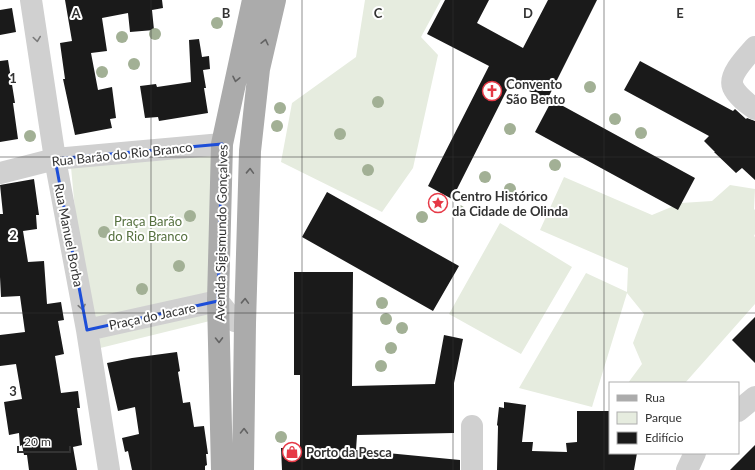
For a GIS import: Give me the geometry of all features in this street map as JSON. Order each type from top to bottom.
[{"type":"main road","name":"Avenida Sigismundo Gonçalves","points":[[222,470],[218,301],[222,144],[253,0]]},
{"type":"main road","name":"Avenida Sigismundo Gonçalves","points":[[243,470],[244,323],[250,151],[259,69],[275,0]]},
{"type":"street","name":"Rua Manuel Borba","points":[[31,0],[55,159],[87,330],[109,470]]},
{"type":"street","points":[[755,47],[742,61],[732,77],[732,86],[742,99],[755,109]]},
{"type":"street","name":"Rua Barão do Rio Branco","points":[[0,173],[55,159],[222,144]]},
{"type":"street","points":[[218,301],[234,321],[244,323]]},
{"type":"street","name":"Praça do Jacare","points":[[87,330],[218,301]]},
{"type":"street","points":[[739,410],[755,397]]},
{"type":"street","points":[[472,426],[472,470]]},
{"type":"street","points":[[687,470],[695,454]]},
{"type":"highlighted area","points":[[222,144],[218,301],[87,330],[55,159]]},
{"type":"green space","points":[[365,0],[441,0],[421,37],[438,55],[413,168],[382,212],[281,162],[292,103],[356,57]]},
{"type":"green space","name":"Praça Barão do Rio Branco","points":[[221,146],[218,319],[88,351],[71,167]]},
{"type":"green space","points":[[564,177],[652,215],[681,203],[712,201],[730,185],[755,189],[755,304],[686,382],[629,382],[642,364],[633,343],[644,314],[627,293],[592,407],[519,388],[586,273],[627,292],[628,268],[540,230]]},
{"type":"green space","points":[[500,223],[572,267],[521,354],[449,314]]},
{"type":"building","points":[[65,0],[162,0],[163,8],[152,10],[154,30],[130,32],[128,13],[102,18],[107,51],[91,53],[98,90],[112,87],[116,118],[110,119],[112,128],[75,135],[63,79],[65,79],[60,43],[72,41]]},
{"type":"building","name":"Convento São Bento","points":[[445,0],[489,0],[477,23],[523,48],[548,0],[597,0],[547,100],[511,82],[452,199],[428,186],[489,66],[427,34]]},
{"type":"building","points":[[12,8],[16,32],[0,35],[0,10]]},
{"type":"building","points":[[199,39],[202,57],[209,56],[210,69],[203,70],[208,113],[159,121],[158,117],[145,118],[140,86],[156,84],[157,87],[191,82],[189,40]]},
{"type":"building","points":[[8,60],[15,103],[13,103],[18,139],[0,142],[0,61]]},
{"type":"building","points":[[640,61],[733,111],[735,109],[746,119],[755,121],[755,180],[742,168],[736,173],[714,152],[704,141],[709,136],[624,90]]},
{"type":"building","points":[[552,100],[695,178],[678,210],[535,132]]},
{"type":"building","points":[[34,179],[39,215],[36,215],[37,229],[23,231],[28,262],[44,261],[47,304],[61,302],[64,320],[58,321],[64,354],[55,356],[61,393],[78,391],[80,408],[77,408],[82,445],[73,447],[77,470],[29,470],[27,455],[24,455],[22,445],[20,446],[19,433],[9,435],[4,402],[22,399],[16,364],[0,366],[0,335],[25,332],[20,296],[1,297],[0,214],[3,214],[0,185]]},
{"type":"building","points":[[327,192],[459,266],[433,311],[302,237]]},
{"type":"building","points":[[294,272],[353,272],[352,386],[435,384],[444,335],[463,339],[454,383],[454,433],[357,435],[356,450],[460,460],[460,470],[282,470],[281,448],[300,448],[300,375],[294,375]]},
{"type":"building","points":[[755,317],[755,363],[732,340]]},
{"type":"building","points":[[177,352],[180,371],[178,372],[183,403],[190,402],[194,427],[204,426],[208,454],[206,454],[207,465],[205,466],[205,470],[132,470],[128,451],[125,452],[122,438],[139,434],[135,407],[118,411],[107,363]]},
{"type":"building","points":[[504,402],[526,405],[522,442],[533,442],[532,451],[567,452],[566,443],[577,442],[577,411],[609,411],[609,454],[637,454],[634,470],[497,470],[497,425],[499,407],[504,408]]},
{"type":"building","points":[[755,445],[755,470],[730,470]]},
{"type":"place","name":"Convento São Bento","points":[[492,91]]},
{"type":"place","name":"Centro Histórico da Cidade de Olinda","points":[[438,203]]},
{"type":"place","name":"Porto da Pesca","points":[[292,452]]}]
